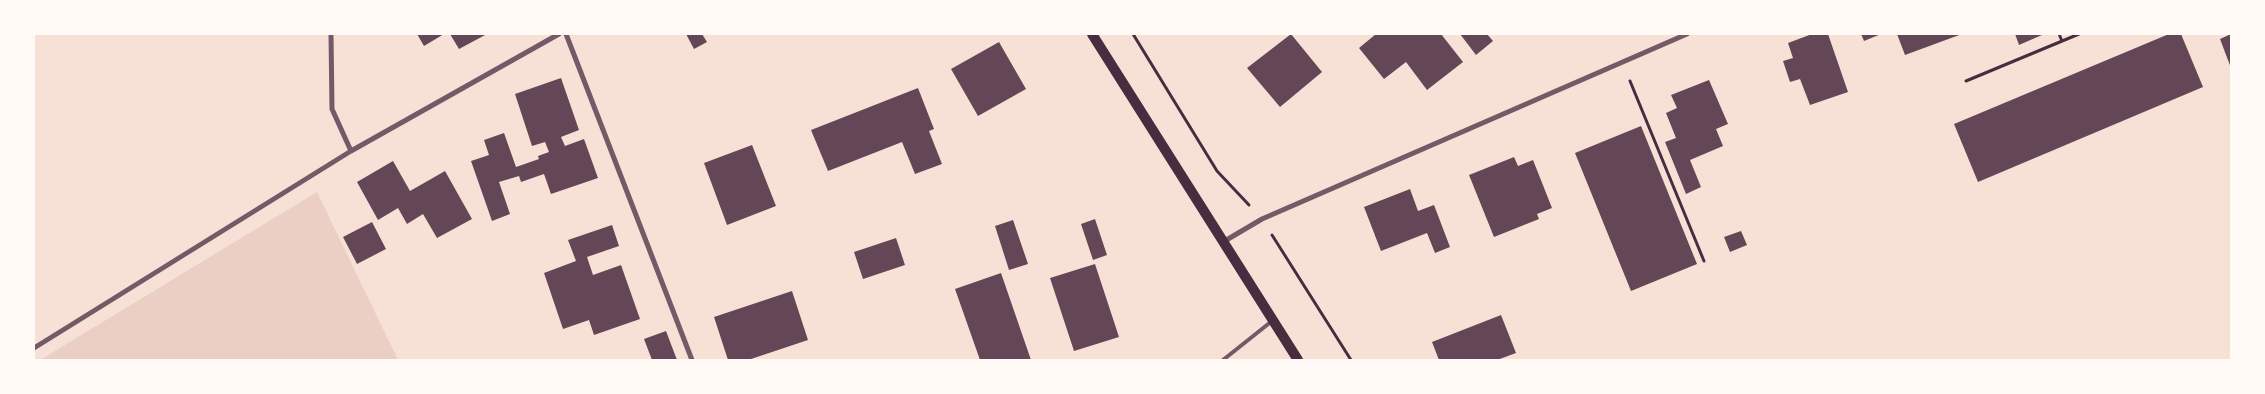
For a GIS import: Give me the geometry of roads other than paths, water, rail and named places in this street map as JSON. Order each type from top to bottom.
[{"type":"main road","points":[[1092,34],[1298,360]]},
{"type":"street","points":[[331,34],[332,109],[350,151]]},
{"type":"street","points":[[34,348],[350,151],[559,34]]},
{"type":"street","points":[[566,34],[692,360]]},
{"type":"street","points":[[1223,242],[1262,219],[1686,34]]},
{"type":"lane","points":[[1223,360],[1273,320]]}]
